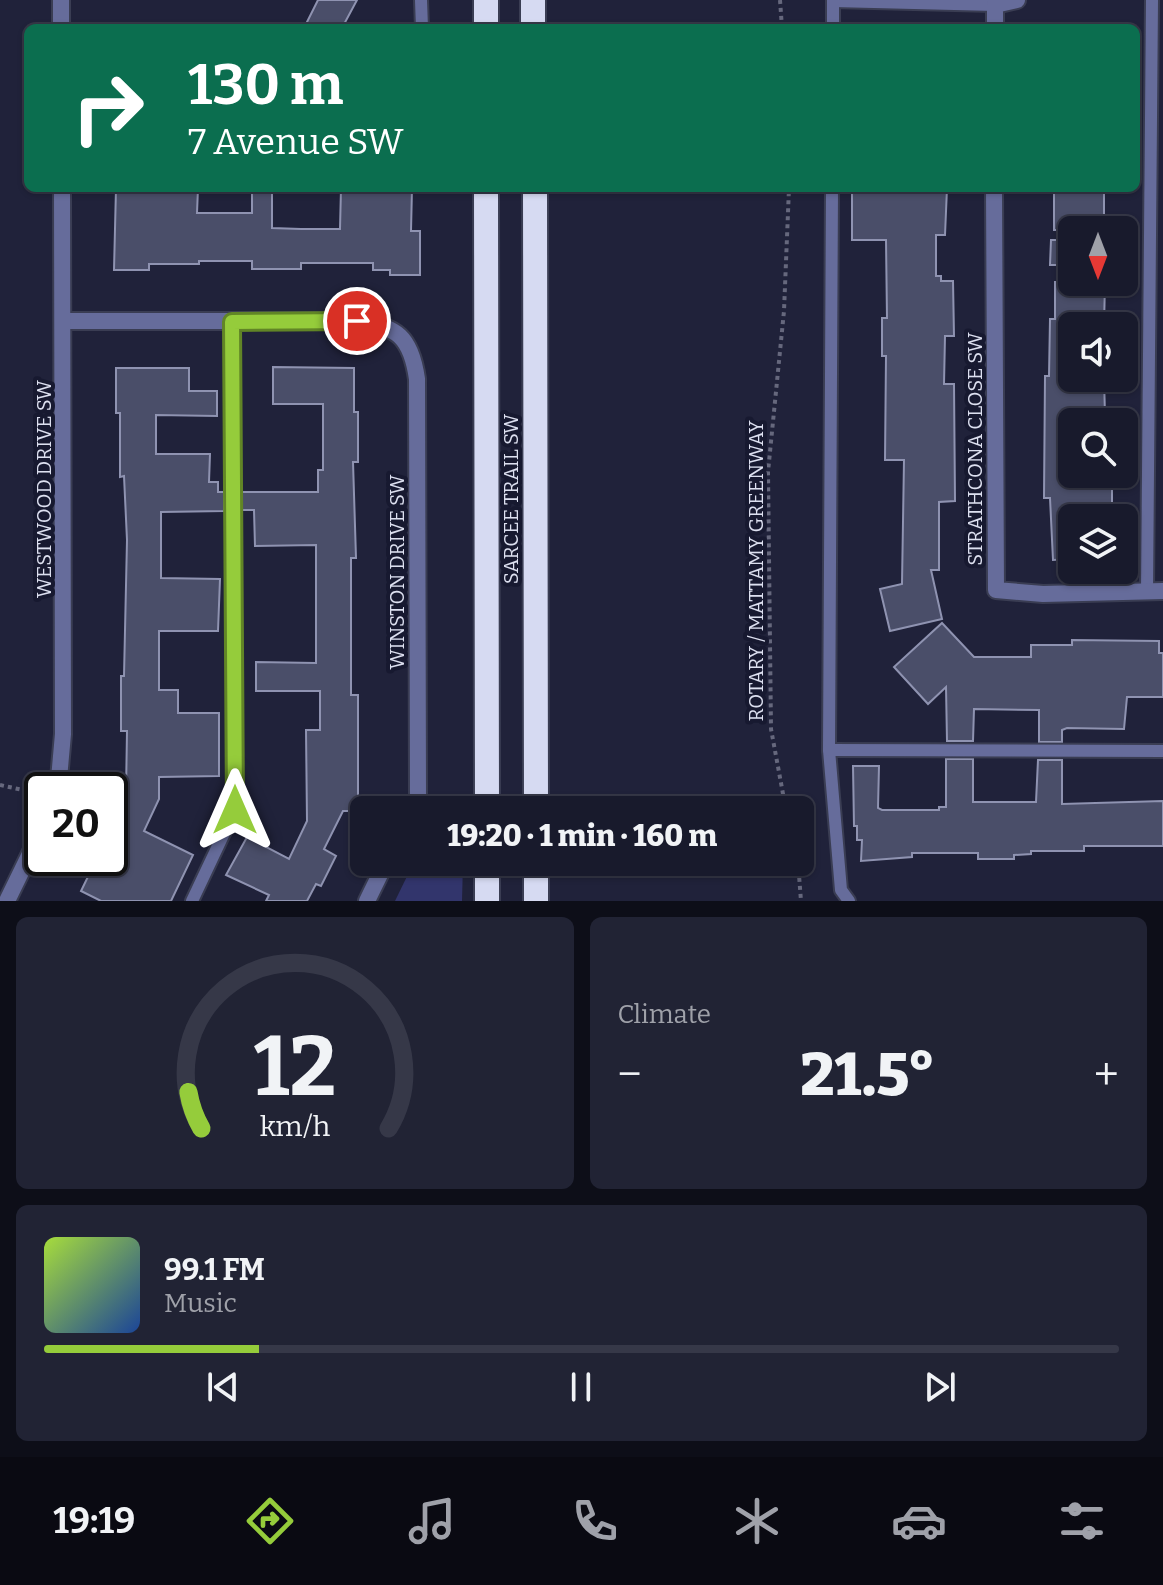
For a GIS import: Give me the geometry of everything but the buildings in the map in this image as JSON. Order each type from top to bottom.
[{"type":"highway","points":[[486,0],[486,24]]},
{"type":"highway","points":[[533,0],[533,24]]},
{"type":"highway","name":"SARCEE TRAIL SW","points":[[486,192],[487,796]]},
{"type":"highway","name":"SARCEE TRAIL SW","points":[[535,192],[536,796]]},
{"type":"highway","points":[[487,876],[487,901]]},
{"type":"highway","points":[[536,876],[536,901]]},
{"type":"street","points":[[61,0],[61,24]]},
{"type":"street","points":[[995,24],[995,5],[1017,0]]},
{"type":"street","name":"WESTWOOD DRIVE SW","points":[[60,772],[63,734],[62,192]]},
{"type":"street","name":"STRATHCONA CLOSE SW","points":[[994,192],[996,590],[1043,594],[1155,591]]},
{"type":"street","points":[[64,321],[232,322]]},
{"type":"street","name":"WINSTON DRIVE SW","points":[[232,322],[357,321],[386,325],[400,337],[413,357],[417,379],[418,796]]},
{"type":"street","points":[[7,901],[24,866]]},
{"type":"street","points":[[367,901],[379,876]]},
{"type":"lane","points":[[421,0],[422,24]]},
{"type":"lane","points":[[1152,0],[1155,591]]},
{"type":"lane","points":[[833,24],[833,1],[995,5]]},
{"type":"lane","points":[[832,192],[829,750],[841,890],[849,901]]},
{"type":"lane","points":[[192,901],[235,810],[232,322]]},
{"type":"lane","points":[[829,750],[1163,751]]},
{"type":"path","points":[[780,0],[782,24]]},
{"type":"path","name":"ROTARY / MATTAMY GREENWAY","points":[[783,796],[771,729],[768,472],[784,311],[789,192]]},
{"type":"path","points":[[0,785],[24,790]]},
{"type":"path","points":[[799,876],[801,901]]},
{"type":"shaded area","points":[[407,876],[463,876],[462,901],[395,901]]},
{"type":"route","points":[[235,810],[232,322],[357,321]]}]
